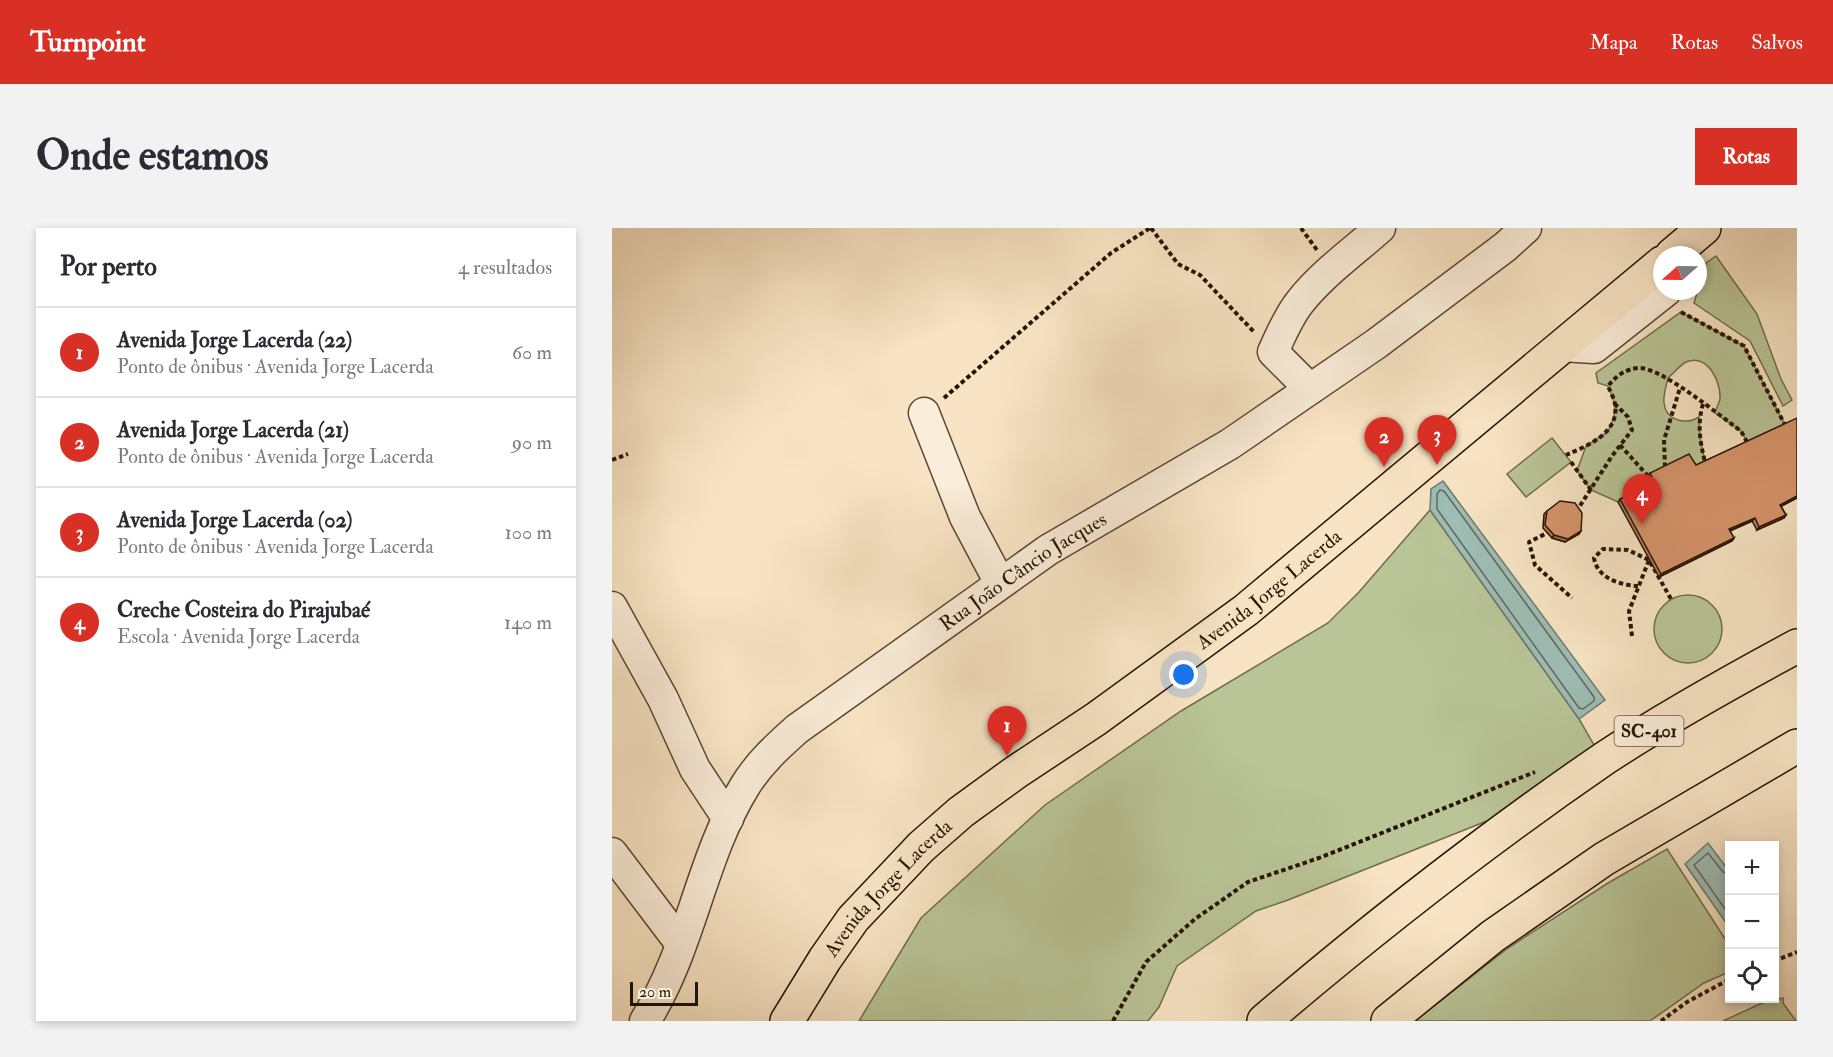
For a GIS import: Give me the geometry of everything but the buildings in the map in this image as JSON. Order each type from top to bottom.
[{"type":"main road","name":"Avenida Jorge Lacerda","points":[[1683,246],[1704,228]]},
{"type":"main road","name":"Avenida Jorge Lacerda","points":[[787,1021],[853,919],[921,847],[961,812],[1007,778],[1096,719],[1246,610],[1653,271]]},
{"type":"main road","name":"SC-401","points":[[1264,1021],[1466,857],[1597,764],[1709,694],[1797,646]]},
{"type":"main road","points":[[1388,1021],[1493,936],[1604,859],[1797,746]]},
{"type":"street","points":[[1310,389],[1273,352],[1299,303],[1380,228]]},
{"type":"street","name":"Rua João Câncio Jacques","points":[[645,1021],[659,999],[728,819],[745,785],[766,757],[797,729],[1000,582],[1077,531],[1230,444],[1386,337],[1527,228]]},
{"type":"street","points":[[1561,346],[1594,348],[1674,301]]},
{"type":"street","points":[[924,413],[965,517],[1000,582]]},
{"type":"street","points":[[612,607],[663,699],[695,769],[728,819]]},
{"type":"street","points":[[612,853],[681,944]]},
{"type":"path","points":[[924,413],[1111,253],[1150,228],[1179,264],[1200,275],[1273,352]]},
{"type":"path","points":[[1674,301],[1744,346],[1785,425]]},
{"type":"path","points":[[1570,517],[1577,511],[1632,430],[1628,417],[1615,404],[1608,386],[1616,375],[1640,368],[1653,371],[1741,431],[1748,442]]},
{"type":"path","points":[[1665,467],[1664,440],[1680,388]]},
{"type":"path","points":[[1566,455],[1608,432],[1614,417],[1615,404]]},
{"type":"path","points":[[1703,404],[1699,417],[1705,462]]},
{"type":"path","points":[[1620,445],[1648,476]]},
{"type":"path","points":[[612,460],[628,454]]},
{"type":"path","points":[[1571,462],[1591,490]]},
{"type":"path","points":[[1555,528],[1529,542],[1535,565],[1572,598]]},
{"type":"path","points":[[1638,586],[1623,585],[1609,579],[1595,567],[1593,558],[1603,549],[1628,550],[1649,560],[1671,599]]},
{"type":"path","points":[[1632,636],[1629,611],[1649,560]]},
{"type":"path","points":[[1113,1021],[1146,962],[1195,919],[1248,882],[1319,858],[1544,768]]},
{"type":"path","points":[[1779,959],[1797,952]]},
{"type":"path","points":[[1661,1021],[1687,1002],[1725,982]]},
{"type":"green space","points":[[1716,256],[1757,314],[1781,379],[1792,400],[1783,406],[1750,341],[1694,303],[1695,300],[1707,300],[1707,262]]},
{"type":"green space","points":[[1681,312],[1744,346],[1785,425],[1747,442],[1741,431],[1715,413],[1720,392],[1712,371],[1701,362],[1694,360],[1686,362],[1668,378],[1664,403],[1668,414],[1677,420],[1688,421],[1699,417],[1705,462],[1618,502],[1591,490],[1577,471],[1586,446],[1608,432],[1614,417],[1615,404],[1608,386],[1598,383],[1596,373]]},
{"type":"green space","points":[[1552,438],[1571,462],[1526,497],[1507,474]]},
{"type":"green space","points":[[1430,510],[1579,719],[1598,752],[1502,815],[1256,911],[1177,966],[1159,1007],[1148,1021],[859,1021],[921,918],[1045,805],[1181,711],[1328,623],[1359,592]]},
{"type":"green space","points":[[1681,595],[1695,595],[1707,600],[1717,610],[1722,629],[1717,648],[1707,658],[1695,663],[1681,663],[1669,658],[1659,648],[1654,636],[1654,622],[1659,610],[1669,600]]},
{"type":"green space","points":[[1667,849],[1725,939],[1725,974],[1704,983],[1650,1021],[1415,1021],[1508,948],[1608,883]]},
{"type":"green space","points":[[1783,998],[1783,1003],[1796,1021],[1723,1021],[1762,1003],[1779,1003],[1779,999]]},
{"type":"water","points":[[1443,481],[1605,700],[1579,719],[1430,510],[1431,489]]},
{"type":"water","points":[[1708,843],[1725,866],[1725,921],[1685,864]]},
{"type":"place","name":"Avenida Jorge Lacerda (02)","points":[[1437,465]]},
{"type":"place","name":"Avenida Jorge Lacerda (21)","points":[[1384,467]]},
{"type":"place","name":"Creche Costeira do Pirajubaé","points":[[1642,524]]},
{"type":"place","name":"Avenida Jorge Lacerda (22)","points":[[1007,756]]}]
